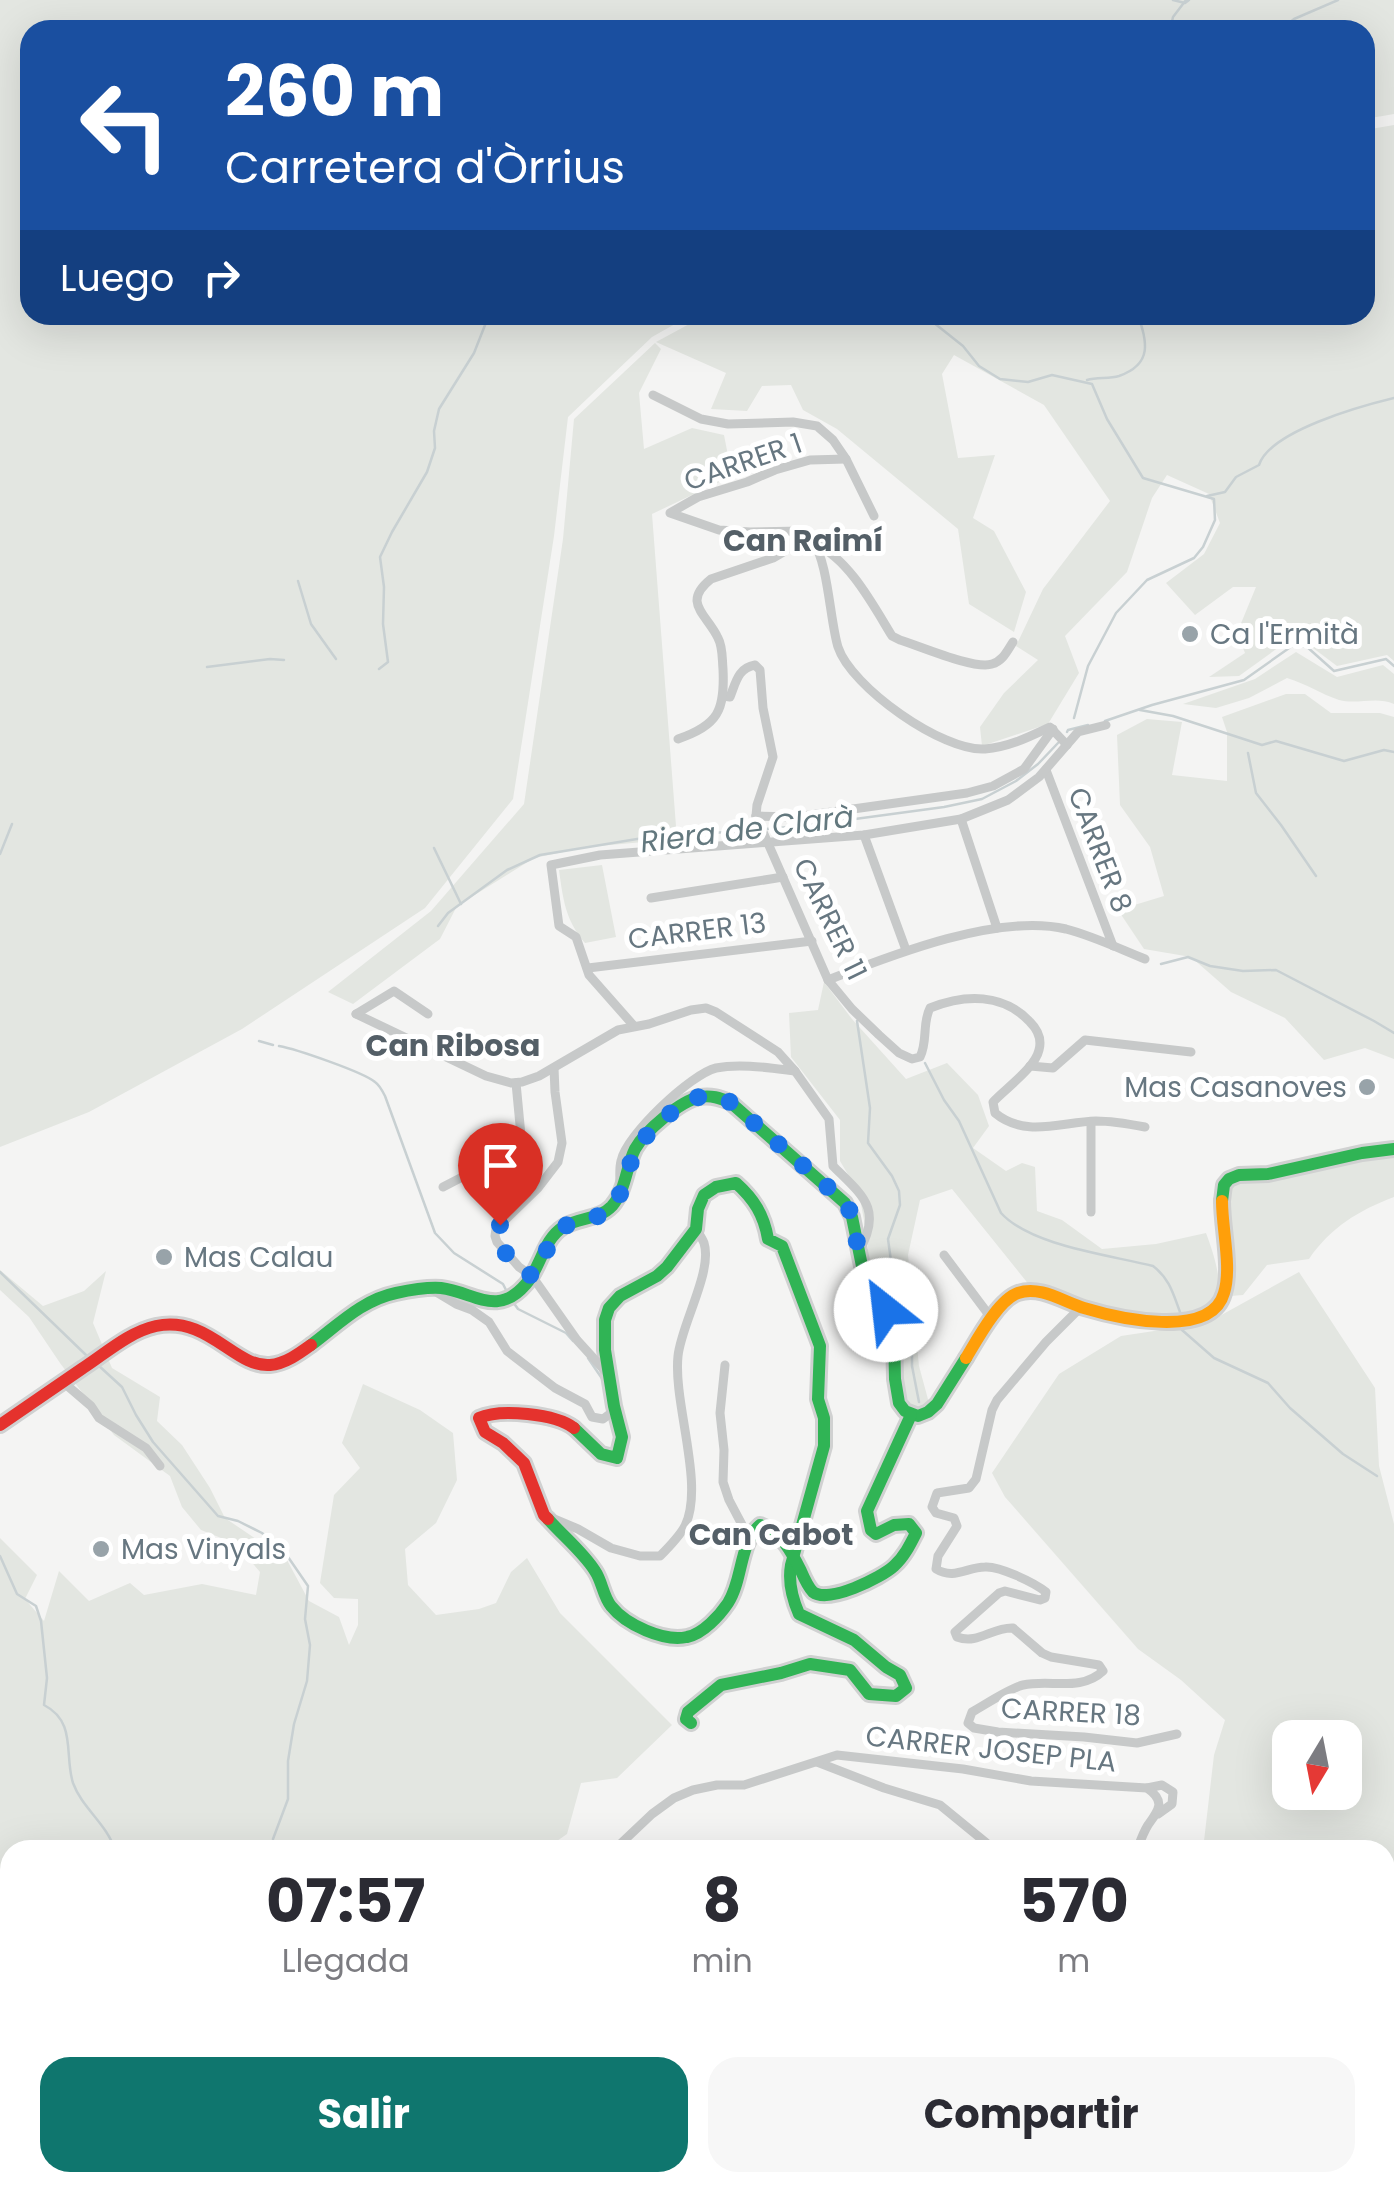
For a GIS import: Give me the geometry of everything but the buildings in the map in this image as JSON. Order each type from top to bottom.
[{"type":"street","name":"CARRER 1","points":[[653,395],[701,419],[728,424],[793,422],[817,426],[846,459],[874,516]]},
{"type":"street","name":"CARRER 1","points":[[802,532],[719,530],[670,513],[698,497],[775,470],[810,460],[846,459]]},
{"type":"street","points":[[678,739],[711,723],[720,713],[723,696],[721,647],[699,612],[696,599],[703,585],[773,558],[786,551],[802,532],[826,549],[859,583],[892,636],[975,665],[990,666],[1003,659],[1013,642]]},
{"type":"street","points":[[815,544],[838,649],[854,674],[879,699],[953,742],[982,749],[1022,741],[1050,726],[1067,745]]},
{"type":"street","points":[[723,696],[730,696],[746,667],[755,665],[760,670],[773,757],[756,816],[796,817],[993,786],[1024,769],[1053,729]]},
{"type":"street","points":[[634,1026],[590,976],[576,937],[558,926],[551,864],[600,855],[864,835],[961,819],[1008,800],[1039,778],[1078,732],[1106,724]]},
{"type":"street","name":"CARRER 8","points":[[1046,770],[1113,946]]},
{"type":"street","name":"CARRER 11","points":[[756,816],[828,980],[878,1035],[898,1053],[912,1059],[920,1057],[930,1008],[954,1001],[995,999],[1023,1015],[1040,1036],[1040,1048],[1029,1066]]},
{"type":"street","points":[[961,819],[998,928]]},
{"type":"street","points":[[864,835],[906,950]]},
{"type":"street","points":[[651,898],[783,877]]},
{"type":"street","points":[[828,980],[906,950],[998,928],[1031,925],[1064,928],[1146,959]]},
{"type":"street","name":"CARRER 13","points":[[588,968],[812,941]]},
{"type":"street","points":[[428,1014],[394,990],[356,1014],[486,1076],[516,1083],[539,1076],[618,1030],[691,1010],[706,1008],[716,1012],[778,1052],[828,1120],[833,1166],[868,1203],[870,1218],[858,1252]]},
{"type":"street","points":[[1145,1126],[1090,1122],[1022,1127],[995,1114],[993,1102],[1029,1066],[1053,1068],[1085,1040],[1191,1052]]},
{"type":"street","points":[[620,1192],[620,1161],[638,1129],[699,1076],[730,1066],[796,1072]]},
{"type":"street","points":[[554,1068],[562,1143],[558,1162],[496,1229],[495,1236],[519,1267],[532,1276],[577,1340],[609,1376]]},
{"type":"street","points":[[443,1187],[522,1146],[516,1083]]},
{"type":"street","points":[[0,1425],[126,1340],[162,1325],[196,1329],[250,1361],[276,1364],[378,1297],[431,1289],[452,1291],[479,1302],[502,1301],[532,1276],[558,1230],[611,1208],[636,1149],[690,1100],[703,1096],[730,1102],[840,1196],[853,1217],[864,1272],[896,1334],[896,1392],[911,1415],[921,1416],[934,1407],[1006,1300],[1025,1290],[1081,1307],[1165,1322],[1202,1317],[1220,1305],[1227,1284],[1222,1196],[1230,1178],[1236,1174],[1280,1172],[1363,1151],[1394,1149]]},
{"type":"street","points":[[1090,1122],[1091,1212]]},
{"type":"street","points":[[544,1515],[611,1548],[640,1556],[660,1556],[685,1525],[690,1509],[690,1474],[678,1403],[678,1354],[705,1264],[704,1244],[696,1229],[697,1212],[702,1196],[717,1184],[736,1184],[753,1197],[768,1239],[782,1246],[820,1346],[818,1400],[824,1418],[824,1446],[789,1568],[793,1601],[799,1614],[854,1640],[900,1675],[906,1688],[896,1696],[869,1694],[850,1670],[810,1664],[721,1685],[688,1712],[686,1719],[691,1723]]},
{"type":"street","points":[[696,1229],[661,1273],[610,1303],[603,1324],[615,1410],[624,1440],[617,1458],[598,1452],[566,1422],[490,1413],[479,1418],[485,1432],[524,1463],[544,1515],[596,1570],[611,1606],[660,1636],[689,1638],[727,1605],[752,1532],[760,1525],[782,1536],[812,1591],[818,1595],[827,1596],[883,1576],[898,1562],[916,1533],[909,1524],[876,1534],[871,1530],[867,1511],[911,1415]]},
{"type":"street","points":[[944,1256],[992,1319]]},
{"type":"street","points":[[431,1289],[489,1322],[507,1351],[555,1388],[585,1404],[592,1417],[603,1419],[615,1410]]},
{"type":"street","name":"CARRER 18","points":[[1081,1307],[997,1400],[976,1479],[969,1488],[937,1493],[932,1507],[936,1513],[954,1518],[958,1526],[938,1556],[936,1569],[950,1575],[985,1567],[1046,1592],[1040,1600],[1005,1591],[999,1594],[960,1626],[955,1632],[957,1637],[974,1640],[998,1629],[1013,1628],[1042,1653],[1099,1664],[1103,1671],[1099,1676],[1070,1684],[1020,1685],[972,1712],[968,1723],[974,1728],[998,1732],[1136,1742],[1177,1734]]},
{"type":"street","points":[[725,1365],[720,1413],[723,1482],[750,1538]]},
{"type":"street","points":[[63,1382],[100,1418],[146,1448],[160,1466]]},
{"type":"street","name":"CARRER JOSEP PLA","points":[[625,1840],[674,1798],[717,1785],[744,1785],[837,1755],[1030,1781],[1147,1788],[1158,1799],[1158,1814]]},
{"type":"street","points":[[817,1762],[940,1805],[983,1840]]},
{"type":"street","points":[[1141,1840],[1158,1814],[1172,1804],[1174,1792],[1162,1786],[1147,1788]]},
{"type":"shaded area","points":[[0,0],[1394,0],[1394,114],[1375,117],[1375,20],[20,20],[20,325],[673,325],[652,337],[568,417],[554,536],[513,799],[425,908],[242,1029],[89,1112],[0,1147]]},
{"type":"shaded area","points":[[1394,125],[1394,661],[1387,655],[1337,666],[1305,642],[1286,642],[1239,676],[1209,677],[1245,653],[1237,633],[1256,587],[1233,587],[1195,615],[1166,583],[1204,554],[1220,523],[1209,494],[1167,475],[1152,498],[1127,572],[1065,636],[1079,673],[1048,724],[982,746],[980,727],[1004,693],[1038,660],[1016,646],[1043,589],[1110,501],[1044,405],[954,355],[942,374],[958,458],[995,455],[973,518],[994,531],[1026,592],[1014,632],[969,604],[958,529],[837,429],[803,410],[791,385],[762,386],[747,411],[711,409],[726,373],[656,342],[687,325],[1375,325],[1375,128]]},
{"type":"shaded area","points":[[655,343],[661,349],[639,393],[644,449],[692,428],[724,435],[732,476],[652,514],[677,839],[588,847],[534,858],[457,906],[440,939],[353,1004],[328,992],[431,911],[524,804],[563,539],[574,419]]},
{"type":"shaded area","points":[[1296,652],[1337,677],[1383,665],[1394,674],[1394,704],[1339,700],[1287,678],[1249,698],[1216,708],[1183,704],[1255,679]]},
{"type":"shaded area","points":[[1286,694],[1305,694],[1331,713],[1380,713],[1394,717],[1394,1059],[1365,1048],[1324,1060],[1285,1018],[1231,992],[1191,957],[1144,949],[1118,910],[1164,896],[1150,847],[1120,805],[1117,735],[1147,719],[1182,722],[1172,775],[1227,781],[1227,732],[1222,717]]},
{"type":"shaded area","points":[[602,865],[616,937],[585,943],[569,917],[559,870]]},
{"type":"shaded area","points":[[824,982],[906,1079],[947,1063],[978,1095],[989,1126],[973,1148],[1006,1171],[1022,1163],[1035,1167],[1037,1211],[1062,1220],[1102,1249],[1156,1244],[1206,1233],[1218,1276],[1214,1297],[1191,1317],[1154,1316],[1079,1303],[1030,1286],[952,1189],[920,1200],[908,1255],[919,1366],[929,1403],[915,1411],[905,1395],[900,1318],[869,1268],[859,1193],[840,1161],[840,1120],[791,1057],[789,1013],[818,1010]]},
{"type":"shaded area","points":[[1394,1155],[1394,1197],[1346,1221],[1309,1259],[1267,1265],[1243,1295],[1230,1296],[1234,1267],[1226,1217],[1236,1181]]},
{"type":"shaded area","points":[[0,1270],[43,1306],[84,1291],[106,1271],[93,1323],[112,1368],[160,1397],[157,1421],[182,1445],[225,1518],[287,1560],[309,1601],[339,1617],[349,1645],[358,1625],[358,1599],[334,1598],[320,1583],[334,1495],[360,1468],[342,1443],[363,1384],[420,1410],[453,1433],[457,1480],[436,1523],[405,1549],[408,1585],[436,1615],[479,1609],[496,1603],[511,1572],[527,1558],[560,1613],[672,1725],[617,1778],[581,1783],[567,1834],[558,1840],[0,1840],[0,1538],[37,1575],[25,1599],[44,1621],[59,1571],[89,1601],[130,1583],[144,1595],[202,1584],[256,1595],[260,1572],[236,1544],[201,1530],[182,1507],[170,1476],[114,1435],[29,1317],[0,1290]]},
{"type":"shaded area","points":[[1299,1272],[1375,1388],[1379,1466],[1394,1524],[1394,1840],[1204,1840],[1214,1755],[1225,1720],[1181,1680],[1138,1649],[1005,1497],[992,1473],[1059,1374],[1121,1336],[1207,1323]]},
{"type":"waterway","points":[[1173,0],[1189,0]]},
{"type":"waterway","points":[[1172,20],[1186,0]]},
{"type":"waterway","points":[[1293,20],[1338,0]]},
{"type":"waterway","points":[[379,669],[388,662],[380,557],[427,472],[435,448],[439,409],[474,353],[485,325]]},
{"type":"waterway","points":[[937,325],[963,346],[979,366],[1000,379],[1028,382],[1052,375],[1092,384],[1107,419],[1143,478],[1214,499],[1215,520],[1194,558],[1147,580],[1116,613],[1088,666],[1074,718]]},
{"type":"waterway","points":[[1087,380],[1119,376],[1138,365],[1145,351],[1141,325]]},
{"type":"waterway","points":[[1207,496],[1225,492],[1236,477],[1259,465],[1280,441],[1298,431],[1394,398]]},
{"type":"waterway","points":[[298,581],[311,624],[336,659]]},
{"type":"waterway","name":"Riera de Clarà","points":[[1105,721],[1244,680],[1292,646],[1306,646],[1334,671],[1386,659],[1394,666]]},
{"type":"waterway","points":[[207,667],[284,660]]},
{"type":"waterway","points":[[1140,710],[1173,716],[1262,745],[1276,741],[1344,761],[1384,750],[1394,752]]},
{"type":"waterway","name":"Riera de Clarà","points":[[1067,732],[1088,725]]},
{"type":"waterway","name":"Riera de Clarà","points":[[438,926],[448,913],[507,870],[540,855],[637,839],[803,826],[982,799],[1016,781],[1058,743]]},
{"type":"waterway","points":[[1248,753],[1256,793],[1316,876]]},
{"type":"waterway","points":[[0,854],[12,824]]},
{"type":"waterway","points":[[434,848],[461,904]]},
{"type":"waterway","points":[[1161,964],[1188,957],[1210,966],[1243,971],[1276,970],[1394,1033]]},
{"type":"waterway","points":[[857,1021],[870,1108],[868,1143],[899,1191],[900,1205],[888,1239],[891,1261],[907,1300],[919,1402]]},
{"type":"waterway","points":[[259,1041],[273,1045]]},
{"type":"waterway","points":[[279,1046],[344,1067],[376,1083],[385,1096],[435,1233],[454,1253],[503,1284],[506,1290]]},
{"type":"waterway","points":[[925,1063],[959,1121],[1001,1213],[1031,1234],[1051,1241],[1153,1266],[1167,1281],[1180,1312]]},
{"type":"waterway","points":[[0,1272],[86,1355]]},
{"type":"waterway","points":[[513,1302],[518,1309],[566,1333],[573,1341]]},
{"type":"waterway","points":[[1182,1330],[1214,1358],[1268,1383],[1290,1408],[1343,1454],[1377,1476]]},
{"type":"waterway","points":[[588,1358],[603,1380]]},
{"type":"waterway","points":[[98,1365],[122,1387],[153,1442],[218,1516],[262,1533],[286,1554],[308,1586],[307,1681],[288,1761],[288,1799],[273,1839]]},
{"type":"waterway","points":[[0,1556],[17,1594],[36,1606],[47,1678],[44,1705],[61,1720],[68,1740],[73,1783],[110,1840]]},
{"type":"traffic: fast","points":[[311,1345],[361,1307],[384,1296],[424,1288],[453,1290],[495,1301],[515,1294],[531,1277],[556,1232],[612,1206],[635,1149],[647,1134],[683,1104],[708,1096],[730,1102],[845,1203],[852,1217],[863,1271],[894,1331],[895,1379],[899,1403],[905,1411],[918,1416],[928,1412],[966,1358]]},
{"type":"traffic: fast","points":[[1222,1201],[1224,1185],[1239,1175],[1268,1174],[1394,1149]]},
{"type":"traffic: fast","points":[[574,1428],[601,1454],[617,1458],[622,1437],[605,1350],[609,1308],[620,1296],[667,1267],[696,1229],[704,1195],[716,1187],[736,1183],[757,1208],[768,1239],[782,1246],[820,1346],[818,1399],[824,1418],[824,1446],[791,1565],[794,1602],[799,1614],[854,1640],[900,1675],[906,1688],[896,1696],[869,1694],[850,1670],[810,1664],[721,1685],[688,1712],[686,1719],[691,1723]]},
{"type":"traffic: fast","points":[[548,1519],[590,1564],[608,1602],[618,1613],[657,1634],[687,1637],[705,1628],[728,1603],[748,1542],[760,1525],[785,1544],[809,1588],[820,1595],[854,1588],[898,1562],[916,1533],[909,1524],[894,1525],[876,1534],[871,1530],[867,1511],[911,1415]]},
{"type":"traffic: slow","points":[[966,1358],[1003,1304],[1026,1291],[1139,1320],[1183,1321],[1216,1308],[1226,1283],[1222,1201]]},
{"type":"traffic: jam","points":[[0,1425],[118,1344],[156,1326],[191,1328],[257,1364],[281,1363],[311,1345]]},
{"type":"traffic: jam","points":[[548,1519],[524,1463],[485,1432],[479,1418],[500,1413],[528,1414],[555,1419],[574,1428]]},
{"type":"place","name":"Ca l'Ermità","points":[[1190,634]]},
{"type":"place","name":"Mas Casanoves","points":[[1367,1087]]},
{"type":"place","name":"Mas Calau","points":[[164,1257]]},
{"type":"place","name":"Mas Vinyals","points":[[101,1549]]},
{"type":"district","name":"Can Raimí","points":[[803,540]]},
{"type":"district","name":"Can Ribosa","points":[[453,1045]]},
{"type":"district","name":"Can Cabot","points":[[771,1534]]},
{"type":"route","points":[[500,1225],[496,1229],[497,1242],[532,1276],[558,1230],[611,1208],[636,1149],[652,1131],[696,1097],[722,1099],[845,1202],[853,1217],[860,1262],[886,1310]]}]
